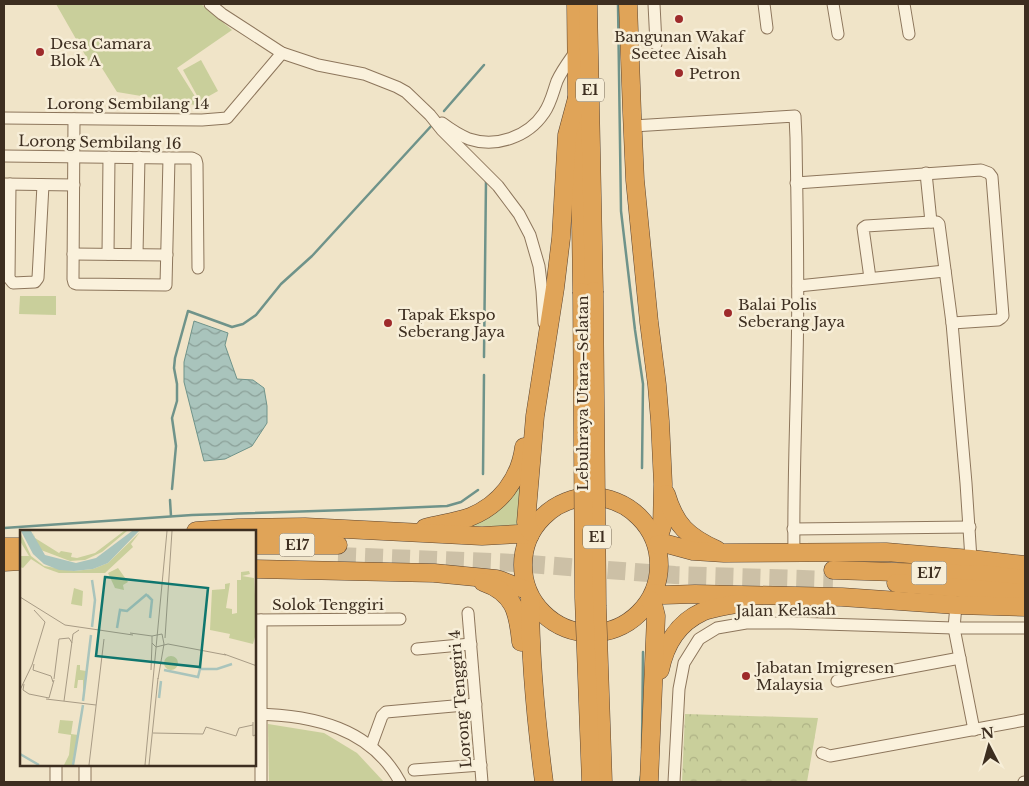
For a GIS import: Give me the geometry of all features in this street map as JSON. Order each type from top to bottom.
[{"type":"highway","name":"Lebuhraya Utara–Selatan","points":[[576,4],[581,225],[588,291],[603,782]]},
{"type":"highway","name":"Lebuhraya Utara–Selatan","points":[[588,4],[588,291],[584,598],[591,782]]},
{"type":"highway","points":[[628,4],[638,220],[660,421],[663,484],[662,527],[656,542]]},
{"type":"highway","points":[[530,534],[526,522],[535,416],[562,238],[567,134],[577,98]]},
{"type":"highway","points":[[404,533],[470,517],[495,502],[508,488],[518,472],[528,428],[535,416]]},
{"type":"highway","points":[[663,484],[672,513],[680,525],[702,543],[724,553]]},
{"type":"highway","points":[[596,497],[615,501],[632,510],[646,524],[656,542],[660,569],[659,578],[652,597],[640,613],[628,623],[605,632],[581,633],[551,621],[539,610],[529,593],[523,574],[524,550],[530,534],[543,517],[558,505],[576,499],[596,497]]},
{"type":"highway","points":[[210,530],[305,527],[482,536],[530,534]]},
{"type":"highway","points":[[656,542],[693,551],[724,553],[886,552],[971,558],[1025,565]]},
{"type":"highway","name":"E17","points":[[256,545],[338,550],[256,556]]},
{"type":"highway","points":[[4,547],[20,547]]},
{"type":"highway","points":[[4,562],[20,561]]},
{"type":"highway","points":[[256,569],[434,573],[496,579],[505,581],[529,593]]},
{"type":"highway","name":"E17","points":[[1025,579],[990,574],[833,575],[892,583],[1025,593]]},
{"type":"highway","points":[[463,576],[492,586],[502,592],[512,604],[517,616],[526,683],[535,697]]},
{"type":"highway","points":[[529,593],[537,728],[544,782]]},
{"type":"highway","points":[[652,597],[685,594],[842,598],[1025,607]]},
{"type":"highway","points":[[653,692],[671,638],[682,626],[702,612],[767,596]]},
{"type":"highway","points":[[649,782],[656,616],[652,597]]},
{"type":"street","points":[[210,4],[282,54],[318,65],[364,74],[397,87],[406,92],[430,115],[442,130],[498,186],[525,224],[540,266],[544,326],[547,339]]},
{"type":"street","points":[[654,4],[656,44]]},
{"type":"street","points":[[764,4],[767,28]]},
{"type":"street","points":[[833,4],[838,34]]},
{"type":"street","points":[[904,4],[909,34]]},
{"type":"street","points":[[430,115],[460,135],[477,141],[499,141],[513,138],[528,130],[539,120],[552,100],[559,78],[576,51]]},
{"type":"street","name":"Lorong Sembilang 14","points":[[4,118],[202,120],[227,118],[282,54]]},
{"type":"street","points":[[633,126],[795,116],[798,286],[794,553]]},
{"type":"street","points":[[74,119],[74,283],[164,286],[167,284],[169,158]]},
{"type":"street","name":"Lorong Sembilang 16","points":[[4,156],[192,158],[196,160],[198,268]]},
{"type":"street","points":[[108,254],[109,157]]},
{"type":"street","points":[[137,254],[139,157]]},
{"type":"street","points":[[796,183],[981,170],[988,173],[992,177],[1003,316],[998,320],[952,323]]},
{"type":"street","points":[[926,173],[931,222]]},
{"type":"street","points":[[43,184],[38,278],[35,282],[13,283],[10,278],[7,184],[43,184],[74,185]]},
{"type":"street","points":[[870,278],[864,228],[866,226],[931,222],[939,224],[952,323],[971,558]]},
{"type":"street","points":[[73,254],[167,255]]},
{"type":"street","points":[[798,286],[944,271]]},
{"type":"street","points":[[793,529],[970,528]]},
{"type":"street","points":[[4,567],[20,571]]},
{"type":"street","points":[[956,605],[954,628],[974,730]]},
{"type":"street","name":"Lorong Tenggiri 4","points":[[468,613],[482,782]]},
{"type":"street","name":"Solok Tenggiri","points":[[258,620],[400,619]]},
{"type":"street","points":[[258,620],[258,714],[261,782]]},
{"type":"street","name":"Jalan Kelasah","points":[[674,782],[679,689],[684,663],[699,639],[717,628],[746,623],[764,623],[1025,628]]},
{"type":"street","points":[[417,649],[471,644]]},
{"type":"street","points":[[837,681],[960,658]]},
{"type":"street","points":[[371,746],[382,716],[386,712],[476,704]]},
{"type":"street","points":[[258,714],[307,718],[351,734],[371,746],[386,761],[400,782]]},
{"type":"street","points":[[822,753],[830,756],[1025,720]]},
{"type":"street","points":[[414,770],[481,765]]},
{"type":"street","points":[[56,766],[56,782]]},
{"type":"street","points":[[85,766],[85,782]]},
{"type":"green space","points":[[56,4],[201,4],[232,30],[177,68],[201,106],[117,92],[100,65],[92,67]]},
{"type":"green space","points":[[201,60],[218,91],[200,101],[183,70]]},
{"type":"green space","points":[[20,296],[56,296],[56,315],[19,314]]},
{"type":"green space","points":[[521,476],[523,523],[506,527],[448,525]]},
{"type":"green space","points":[[685,714],[818,718],[807,782],[682,782]]},
{"type":"green space","points":[[268,724],[324,733],[357,753],[384,782],[269,782]]},
{"type":"water","points":[[194,321],[228,333],[225,345],[237,379],[253,380],[264,388],[267,423],[252,446],[225,459],[204,461],[184,382],[184,362]]},
{"type":"waterway","points":[[618,4],[621,211],[643,384],[642,468]]},
{"type":"waterway","points":[[444,111],[484,65]]},
{"type":"waterway","points":[[172,489],[176,446],[172,418],[177,401],[177,384],[174,368],[188,311],[232,327],[243,324],[256,315],[281,284],[312,256],[433,124]]},
{"type":"waterway","points":[[484,357],[486,180]]},
{"type":"waterway","points":[[483,474],[484,375]]},
{"type":"waterway","points":[[4,528],[192,515],[447,506],[461,502],[478,490]]},
{"type":"waterway","points":[[170,500],[171,516]]},
{"type":"waterway","points":[[642,748],[643,652]]},
{"type":"waterway","points":[[640,782],[641,776]]},
{"type":"tunnel","points":[[338,556],[516,563],[675,575],[833,580]]},
{"type":"place","name":"Bangunan Wakaf Seetee Aisah","points":[[679,19]]},
{"type":"place","name":"Desa Camara Blok A","points":[[40,52]]},
{"type":"place","name":"Petron","points":[[679,73]]},
{"type":"place","name":"Balai Polis Seberang Jaya","points":[[728,313]]},
{"type":"place","name":"Tapak Ekspo Seberang Jaya","points":[[388,323]]},
{"type":"place","name":"Jabatan Imigresen Malaysia","points":[[746,676]]}]
